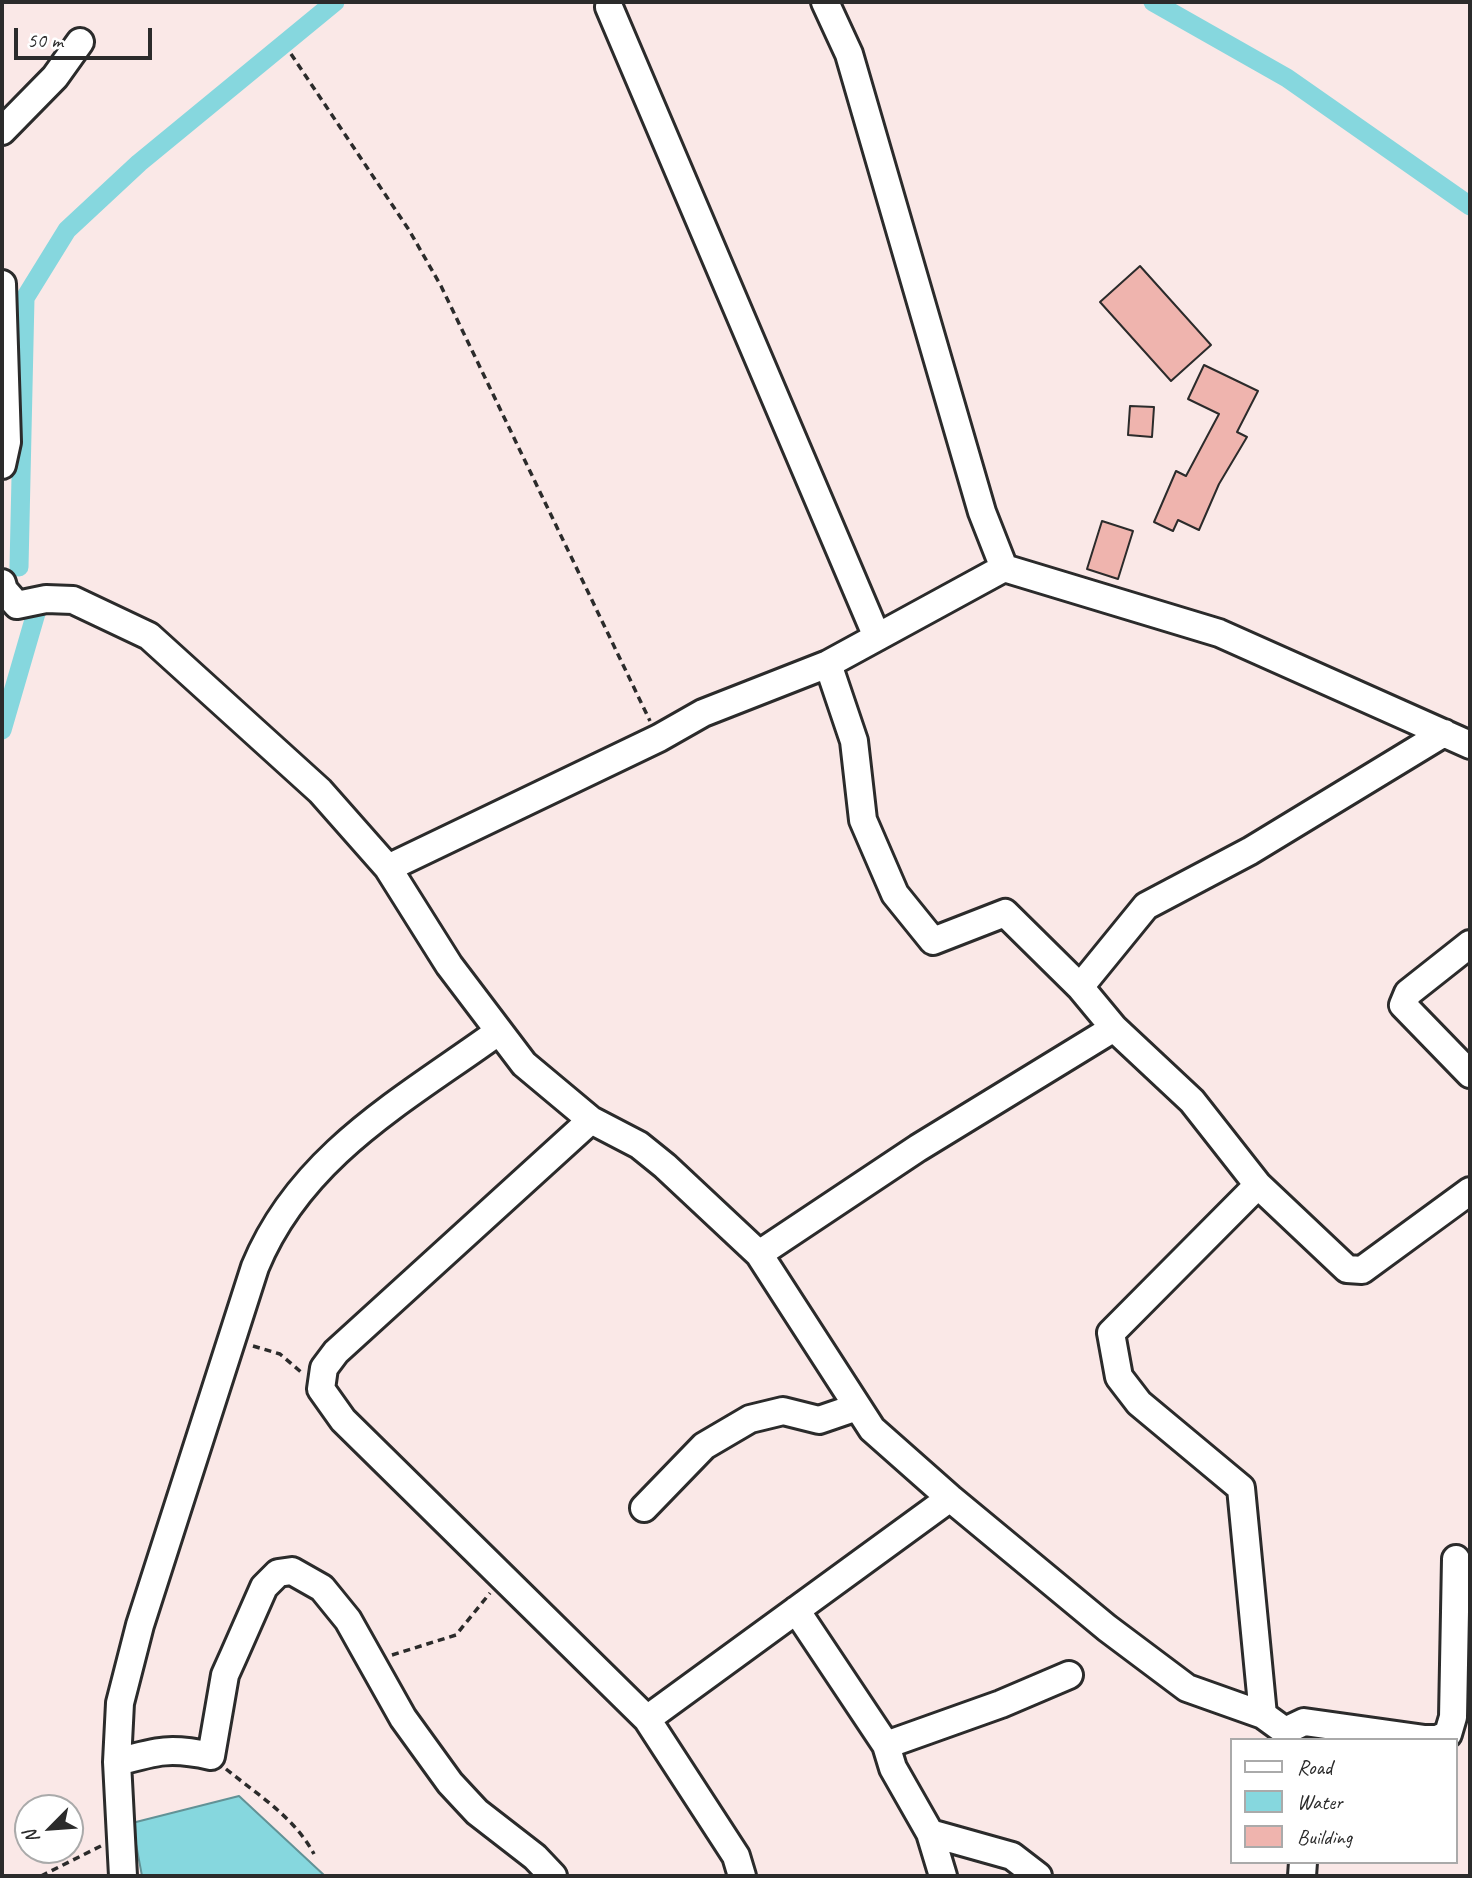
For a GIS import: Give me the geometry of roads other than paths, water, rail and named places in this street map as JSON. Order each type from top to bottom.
[{"type":"street","points":[[825,2],[849,54],[982,512],[1004,568]]},
{"type":"street","points":[[609,7],[877,637]]},
{"type":"street","points":[[2,131],[55,77],[80,42]]},
{"type":"street","points":[[2,284],[3,449]]},
{"type":"street","points":[[388,868],[659,738],[703,713],[828,664],[1004,568],[1219,633],[1470,745]]},
{"type":"street","points":[[2,583],[4,590],[17,605],[46,599],[73,600],[149,636],[320,791],[388,868],[449,965],[524,1064],[591,1120],[639,1145],[759,1254],[872,1429],[950,1498],[1107,1628],[1187,1688],[1263,1715],[1287,1735],[1304,1723],[1429,1738]]},
{"type":"street","points":[[828,664],[854,741],[863,820],[895,894],[933,941],[1005,913],[1080,987],[1114,1028],[1192,1101],[1258,1185],[1347,1269],[1362,1270],[1470,1191]]},
{"type":"street","points":[[1080,987],[1146,906],[1250,851],[1444,733]]},
{"type":"street","points":[[1470,944],[1408,993],[1404,1005],[1470,1074]]},
{"type":"street","points":[[759,1254],[918,1148],[1114,1028]]},
{"type":"street","points":[[123,1876],[117,1762],[120,1703],[140,1625],[270,1230],[319,1168],[345,1142],[498,1032]]},
{"type":"street","points":[[591,1120],[336,1352],[324,1368],[321,1389],[343,1420],[505,1576],[647,1719],[736,1856],[742,1876]]},
{"type":"street","points":[[1258,1185],[1111,1333],[1119,1377],[1139,1403],[1241,1488],[1263,1715]]},
{"type":"street","points":[[644,1508],[704,1446],[750,1419],[783,1411],[819,1420],[857,1407]]},
{"type":"street","points":[[647,1719],[950,1498]]},
{"type":"street","points":[[1439,1738],[1448,1734],[1453,1717],[1462,1652],[1455,1559]]},
{"type":"street","points":[[117,1762],[177,1749],[211,1756],[225,1675],[264,1587],[278,1573],[292,1571],[322,1588],[348,1620],[423,1750],[450,1783],[477,1812],[535,1857],[553,1876]]},
{"type":"street","points":[[796,1610],[886,1745],[893,1768],[930,1833],[943,1876]]},
{"type":"street","points":[[886,1745],[1001,1704],[1069,1675]]},
{"type":"street","points":[[930,1833],[1013,1856],[1038,1876]]},
{"type":"water","points":[[239,1796],[325,1876],[142,1876],[132,1823]]},
{"type":"waterway","points":[[19,567],[25,298],[67,230],[139,163],[335,2]]},
{"type":"waterway","points":[[1153,2],[1287,78],[1470,206]]},
{"type":"waterway","points":[[2,730],[36,613]]}]
